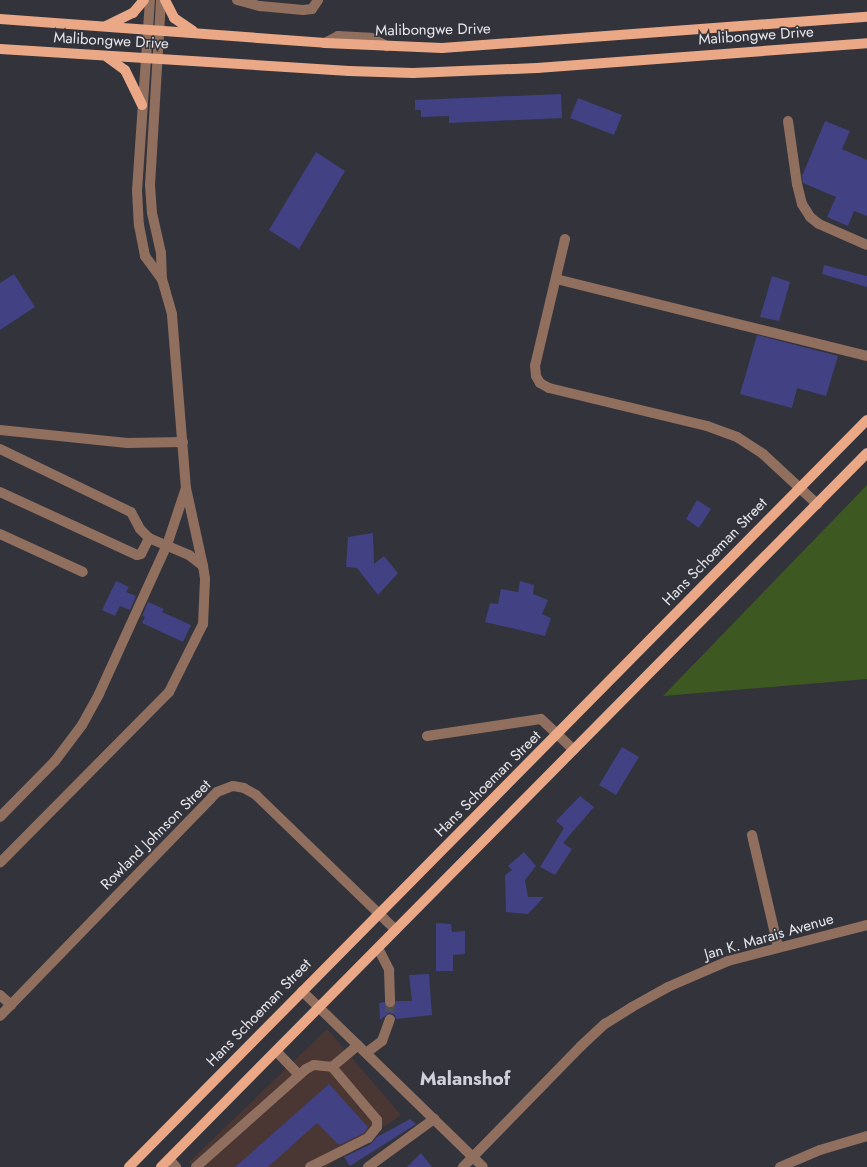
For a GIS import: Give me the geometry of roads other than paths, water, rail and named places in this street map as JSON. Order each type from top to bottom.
[{"type":"main road","points":[[102,28],[132,13],[144,0]]},
{"type":"main road","points":[[165,0],[174,18],[198,33]]},
{"type":"main road","name":"Malibongwe Drive","points":[[0,19],[102,28],[158,30],[325,43],[442,48],[867,17]]},
{"type":"main road","name":"Malibongwe Drive","points":[[0,49],[158,58],[349,72],[461,72],[867,43]]},
{"type":"main road","points":[[106,56],[125,70],[142,105]]},
{"type":"main road","name":"Hans Schoeman Street","points":[[129,1167],[302,991],[559,734],[799,487],[867,420]]},
{"type":"main road","points":[[161,1167],[867,453]]},
{"type":"street","points":[[150,0],[137,190],[139,225],[145,256],[162,279]]},
{"type":"street","points":[[0,863],[169,692],[203,624],[204,566],[186,488],[172,315],[162,279],[161,253],[152,213],[150,185],[158,58],[158,30],[161,0]]},
{"type":"street","points":[[237,0],[260,6],[312,10],[318,0]]},
{"type":"street","points":[[788,121],[797,184],[802,204],[810,218],[819,224],[867,246]]},
{"type":"street","points":[[565,239],[535,366],[536,376],[540,383],[549,388],[708,426],[737,437],[764,454],[817,504]]},
{"type":"street","points":[[556,279],[867,356]]},
{"type":"street","points":[[0,430],[127,443],[183,442]]},
{"type":"street","points":[[0,449],[131,512],[140,529],[149,538],[189,555],[204,566]]},
{"type":"street","points":[[0,817],[55,761],[82,726],[99,694],[167,545],[186,488]]},
{"type":"street","points":[[0,492],[137,555],[141,554],[149,538]]},
{"type":"street","points":[[0,534],[83,572]]},
{"type":"street","points":[[427,736],[535,719],[545,721],[574,750]]},
{"type":"street","name":"Rowland Johnson Street","points":[[0,1016],[217,792],[233,786],[244,788],[256,795],[396,930]]},
{"type":"street","points":[[752,835],[778,947]]},
{"type":"street","name":"Jan K. Marais Avenue","points":[[463,1167],[605,1024],[632,1007],[699,972],[728,961],[867,925]]},
{"type":"street","points":[[378,948],[390,975],[390,1002]]},
{"type":"street","points":[[302,991],[483,1167]]},
{"type":"street","points":[[0,995],[11,1005]]},
{"type":"street","points":[[366,1053],[382,1041],[390,1019]]},
{"type":"street","points":[[332,1067],[358,1045]]},
{"type":"street","points":[[276,1051],[299,1075]]},
{"type":"street","points":[[196,1167],[299,1075],[314,1065],[332,1067],[377,1120],[377,1127],[368,1138],[310,1167]]},
{"type":"street","points":[[368,1167],[434,1119]]},
{"type":"street","points":[[780,1167],[820,1150],[867,1136]]},
{"type":"street","points":[[168,1159],[176,1167]]},
{"type":"tunnel","points":[[390,1002],[390,1019]]},
{"type":"district","name":"Malanshof","points":[[465,1079]]}]
